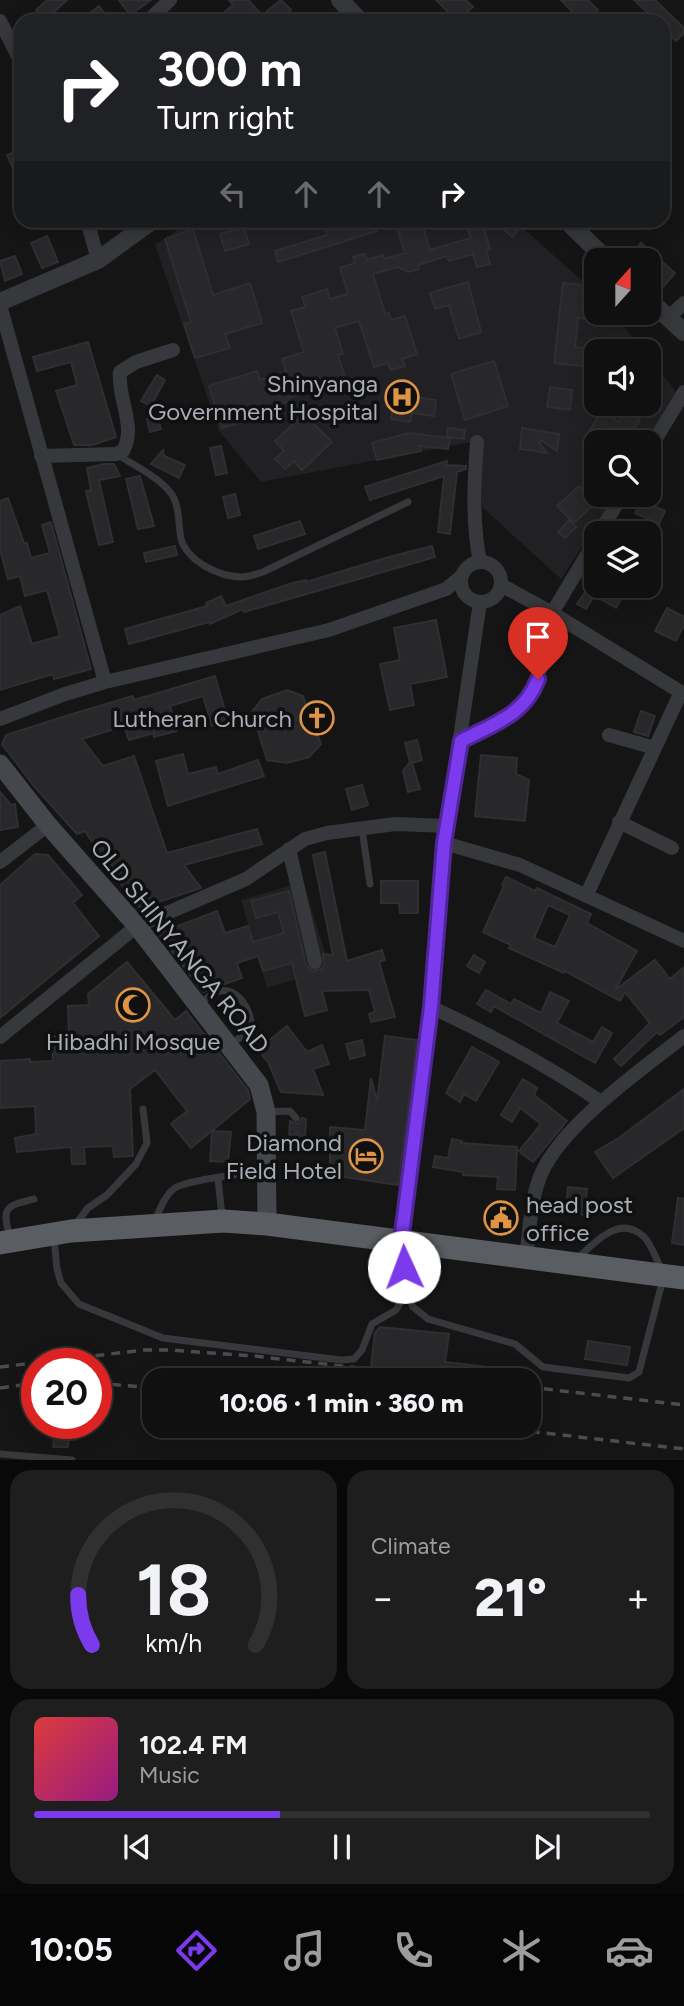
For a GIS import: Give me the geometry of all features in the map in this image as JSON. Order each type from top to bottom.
[{"type":"highway","points":[[6,1242],[62,1233],[223,1221],[267,1224],[674,1277]]},
{"type":"main road","name":"OLD SHINYANGA ROAD","points":[[0,764],[48,825],[137,926],[231,1045],[259,1085],[265,1112],[268,1149],[267,1224]]},
{"type":"street","points":[[155,14],[170,0]]},
{"type":"street","points":[[340,0],[353,14]]},
{"type":"street","points":[[0,21],[14,48]]},
{"type":"street","points":[[89,228],[98,260]]},
{"type":"street","points":[[105,682],[0,304],[98,260],[142,228]]},
{"type":"street","points":[[574,228],[595,248]]},
{"type":"street","points":[[668,318],[684,303]]},
{"type":"street","points":[[662,312],[684,332]]},
{"type":"street","points":[[41,456],[116,454],[123,451],[128,439],[120,372],[136,362],[173,351]]},
{"type":"street","points":[[661,430],[684,392]]},
{"type":"street","points":[[477,442],[474,512],[480,562]]},
{"type":"street","points":[[461,741],[519,710],[530,697],[542,665],[552,613],[584,559]]},
{"type":"street","points":[[0,719],[105,682],[329,631],[446,589],[462,576],[469,566],[480,562],[491,564],[497,569],[501,585],[494,597],[480,602],[471,599],[464,592],[462,576]]},
{"type":"street","points":[[501,585],[682,693],[586,896]]},
{"type":"street","points":[[401,1242],[431,1007],[444,843],[480,602]]},
{"type":"street","points":[[609,735],[655,748]]},
{"type":"street","points":[[619,822],[672,848]]},
{"type":"street","points":[[0,1037],[137,926],[246,878],[305,839],[327,833],[395,824],[447,825]]},
{"type":"street","points":[[0,862],[48,825]]},
{"type":"street","points":[[444,843],[520,865],[684,942]]},
{"type":"street","points":[[289,849],[315,962]]},
{"type":"street","points":[[431,1007],[496,1037],[601,1102]]},
{"type":"street","points":[[526,1257],[540,1175],[561,1143],[601,1102],[684,1036]]},
{"type":"lane","points":[[116,454],[169,491],[176,507],[182,542],[191,556],[218,572],[232,576],[263,572],[408,502]]},
{"type":"lane","points":[[362,828],[370,884]]},
{"type":"lane","points":[[197,1005],[219,991],[229,992],[244,1002],[252,1018],[251,1028],[231,1045]]},
{"type":"lane","points":[[143,1109],[147,1143],[136,1164],[107,1195],[88,1208],[62,1233],[57,1269],[61,1283],[79,1304],[163,1338],[341,1360],[354,1359],[362,1350],[372,1324],[396,1310],[406,1292]]},
{"type":"lane","points":[[265,1112],[290,1111],[296,1118]]},
{"type":"lane","points":[[268,1149],[290,1147],[297,1138]]},
{"type":"lane","points":[[152,1227],[162,1203],[174,1189],[187,1183],[268,1169]]},
{"type":"lane","points":[[218,1179],[223,1221]]},
{"type":"lane","points":[[6,1242],[6,1210],[12,1205],[34,1199]]},
{"type":"lane","points":[[401,1242],[406,1292],[413,1307],[428,1319],[515,1344],[543,1367],[629,1378],[639,1371],[674,1277],[644,1236],[631,1230],[616,1228],[606,1233],[572,1263]]},
{"type":"lane","points":[[0,1454],[72,1460]]},
{"type":"shaded area","name":"Shinyanga Government Hospital","points":[[180,228],[523,228],[584,282],[584,326],[624,326],[634,339],[584,339],[584,416],[661,416],[661,373],[675,390],[676,406],[658,430],[584,430],[584,507],[608,507],[599,521],[584,521],[584,544],[561,579],[482,507],[482,440],[261,482],[219,431],[155,245]]},
{"type":"shaded area","points":[[303,882],[330,969],[267,988],[241,900]]},
{"type":"building","points":[[47,0],[67,0],[52,14],[40,14],[36,10]]},
{"type":"building","points":[[119,0],[151,0],[131,14]]},
{"type":"building","points":[[229,0],[248,0],[261,14],[222,14],[233,5]]},
{"type":"building","points":[[281,0],[291,10],[286,14],[263,14]]},
{"type":"building","points":[[436,0],[466,0],[473,7],[465,14],[450,14]]},
{"type":"building","points":[[561,0],[588,0],[598,10],[596,12],[598,14],[574,14]]},
{"type":"building","points":[[634,0],[655,0],[670,14],[649,14]]},
{"type":"building","points":[[99,6],[105,14],[89,14]]},
{"type":"building","points":[[670,14],[684,28],[684,33],[676,41],[670,35]]},
{"type":"building","points":[[14,152],[14,170],[7,155]]},
{"type":"building","points":[[244,228],[249,244],[225,251],[220,234]]},
{"type":"building","points":[[325,228],[376,228],[377,231],[278,262],[275,251],[327,235]]},
{"type":"building","points":[[397,228],[423,228],[430,250],[471,238],[468,229],[484,228],[490,249],[486,250],[490,264],[477,267],[473,254],[449,261],[447,256],[418,265],[419,269],[408,272],[398,267],[373,274],[385,314],[389,313],[391,320],[405,316],[417,354],[402,359],[405,366],[391,370],[388,363],[374,367],[359,321],[335,328],[343,354],[338,355],[346,380],[288,398],[290,401],[269,407],[271,413],[222,428],[209,386],[257,371],[260,380],[286,372],[282,359],[304,352],[291,311],[305,307],[302,297],[327,289],[330,299],[348,294],[340,268],[355,263],[353,257],[365,254],[367,260],[383,255],[384,259],[405,253]]},
{"type":"building","points":[[506,228],[520,228],[512,237],[504,230]]},
{"type":"building","points":[[193,229],[213,295],[250,283],[262,323],[225,334],[230,348],[195,358],[184,324],[191,322],[165,239]]},
{"type":"building","points":[[47,236],[58,262],[42,268],[31,243]]},
{"type":"building","points":[[15,256],[22,274],[5,281],[0,261]]},
{"type":"building","points":[[662,262],[675,273],[662,286]]},
{"type":"building","points":[[468,282],[481,332],[459,339],[449,305],[435,309],[430,293]]},
{"type":"building","points":[[563,283],[583,285],[584,319],[578,318],[575,347],[584,348],[584,366],[554,363]]},
{"type":"building","points":[[88,342],[116,437],[92,445],[74,445],[56,391],[77,385],[71,362],[37,371],[33,357]]},
{"type":"building","points":[[494,361],[508,406],[465,420],[451,374]]},
{"type":"building","points":[[157,375],[165,380],[151,406],[141,401]]},
{"type":"building","points":[[550,387],[572,390],[570,410],[547,407]]},
{"type":"building","points":[[395,394],[436,400],[434,416],[412,413],[410,422],[391,419]]},
{"type":"building","points":[[304,414],[332,442],[302,470],[294,461],[285,469],[275,459],[284,451],[275,441]]},
{"type":"building","points":[[157,416],[161,429],[150,432],[147,419]]},
{"type":"building","points":[[599,416],[610,416],[619,422],[623,416],[634,416],[640,420],[633,430],[590,430]]},
{"type":"building","points":[[448,428],[465,430],[464,439],[447,437]]},
{"type":"building","points":[[522,428],[559,434],[557,451],[541,440],[539,443],[547,453],[520,449]]},
{"type":"building","points":[[409,433],[450,438],[448,449],[420,446],[421,451],[377,460],[372,443]]},
{"type":"building","points":[[221,446],[227,473],[216,475],[210,448]]},
{"type":"building","points":[[163,450],[164,456],[185,465],[179,478],[151,464]]},
{"type":"building","points":[[447,461],[446,465],[466,466],[466,469],[457,472],[450,534],[438,532],[444,476],[370,500],[365,487]]},
{"type":"building","points":[[114,464],[120,476],[99,480],[113,542],[99,545],[86,491],[91,490],[87,468]]},
{"type":"building","points":[[140,476],[154,526],[138,529],[126,479]]},
{"type":"building","points":[[579,486],[584,491],[584,507],[591,507],[574,523],[557,506]]},
{"type":"building","points":[[235,494],[240,515],[228,518],[223,497]]},
{"type":"building","points":[[8,498],[31,558],[50,553],[42,525],[51,522],[91,669],[54,679],[53,674],[0,690],[0,615],[20,606],[32,644],[60,636],[47,590],[25,596],[20,576],[8,579],[0,549],[0,501]]},
{"type":"building","points":[[638,507],[656,507],[665,511],[660,521],[652,521],[635,513]]},
{"type":"building","points":[[569,520],[576,527],[565,538],[558,532]]},
{"type":"building","points":[[300,521],[305,534],[258,549],[254,536]]},
{"type":"building","points":[[175,546],[177,555],[146,562],[144,553]]},
{"type":"building","points":[[432,546],[435,557],[244,612],[243,609],[210,624],[209,622],[129,644],[125,629],[207,606],[206,603],[221,596],[226,606],[289,584],[306,582]]},
{"type":"building","points":[[584,594],[584,598],[593,598],[586,609],[577,604]]},
{"type":"building","points":[[603,598],[622,598],[616,608],[602,600]]},
{"type":"building","points":[[667,608],[684,617],[684,625],[676,641],[655,631]]},
{"type":"building","points":[[436,620],[447,677],[410,684],[414,705],[390,710],[380,664],[400,660],[394,628]]},
{"type":"building","points":[[215,676],[228,721],[212,726],[203,696],[170,706],[177,731],[154,737],[154,733],[129,740],[124,726],[82,739],[103,766],[134,756],[167,853],[257,829],[262,844],[184,865],[201,888],[140,908],[111,872],[85,831],[77,834],[34,786],[2,744],[6,735],[133,696],[134,700]]},
{"type":"building","points":[[287,690],[303,696],[321,744],[309,757],[287,763],[267,760],[252,712],[262,699]]},
{"type":"building","points":[[641,711],[655,716],[648,736],[634,732]]},
{"type":"building","points":[[417,740],[422,760],[412,763],[420,789],[408,792],[403,771],[410,762],[405,743]]},
{"type":"building","points":[[183,754],[188,774],[216,767],[218,774],[258,760],[264,776],[168,806],[156,761]]},
{"type":"building","points":[[481,755],[517,758],[516,774],[529,780],[525,821],[475,816]]},
{"type":"building","points":[[362,785],[368,805],[352,810],[346,789]]},
{"type":"building","points":[[0,792],[11,805],[15,804],[18,827],[0,830]]},
{"type":"building","points":[[325,852],[347,961],[382,950],[385,960],[379,962],[395,1017],[371,1022],[369,1014],[375,1012],[369,990],[322,991],[327,1010],[305,1016],[292,963],[263,971],[258,956],[237,963],[242,978],[203,992],[160,936],[162,932],[217,911],[225,933],[248,926],[253,942],[284,933],[278,912],[256,918],[251,901],[289,891],[306,965],[313,971],[322,969],[323,954],[333,955],[313,855]]},
{"type":"building","points":[[35,854],[48,855],[82,895],[73,903],[99,936],[0,1018],[0,885]]},
{"type":"building","points":[[506,877],[535,891],[537,888],[591,914],[587,923],[637,951],[615,990],[655,960],[670,979],[684,967],[684,1017],[660,1035],[657,1032],[621,1066],[614,1059],[650,1023],[625,992],[620,1001],[565,971],[564,973],[509,948],[511,945],[483,932],[504,886],[502,885]],"holes":[[[548,905],[570,915],[555,947],[534,938]]]},
{"type":"building","points":[[381,881],[418,881],[418,913],[400,913],[399,903],[381,903]]},
{"type":"building","points":[[474,955],[485,962],[479,973],[467,966]]},
{"type":"building","points":[[127,962],[175,1020],[186,1011],[248,1090],[250,1099],[191,1148],[171,1124],[187,1111],[155,1070],[130,1089],[133,1156],[114,1157],[113,1146],[84,1147],[85,1164],[72,1164],[71,1147],[17,1152],[15,1138],[36,1134],[35,1106],[0,1108],[0,1061],[53,1061],[52,1037],[69,1036],[68,1006],[89,1005],[88,994]]},
{"type":"building","points":[[486,990],[511,1004],[514,999],[541,1013],[550,992],[569,1001],[557,1023],[593,1042],[602,1027],[612,1033],[595,1063],[494,1006],[491,1012],[477,1004]]},
{"type":"building","points":[[287,1026],[307,1052],[322,1045],[329,1064],[313,1069],[323,1095],[281,1092],[268,1062],[258,1050]]},
{"type":"building","points":[[385,1036],[417,1040],[398,1185],[330,1175],[330,1127],[365,1130],[371,1078],[377,1101]]},
{"type":"building","points":[[362,1040],[365,1055],[350,1059],[346,1044]]},
{"type":"building","points":[[472,1047],[499,1062],[476,1101],[464,1094],[460,1102],[446,1093]]},
{"type":"building","points":[[523,1079],[537,1088],[534,1095],[567,1121],[533,1162],[519,1151],[541,1124],[520,1108],[512,1122],[501,1115]]},
{"type":"building","points":[[684,1089],[684,1128],[613,1178],[595,1152],[620,1137]]},
{"type":"building","points":[[302,1118],[306,1119],[305,1139],[298,1132],[289,1138],[290,1121],[298,1124]]},
{"type":"building","points":[[212,1131],[231,1132],[228,1162],[210,1161]]},
{"type":"building","points":[[452,1139],[462,1141],[461,1143],[517,1147],[515,1190],[497,1189],[498,1177],[463,1175],[463,1172],[433,1167],[435,1156],[448,1158]]},
{"type":"building","points":[[568,1187],[587,1189],[585,1215],[566,1213]]},
{"type":"building","points":[[678,1198],[684,1199],[684,1245],[672,1243]]},
{"type":"building","points":[[380,1327],[449,1334],[445,1362],[496,1368],[371,1366],[375,1333]]},
{"type":"building","points":[[588,1341],[630,1347],[627,1365],[585,1359]]},
{"type":"building","points":[[54,1439],[69,1439],[68,1447],[53,1447]]},
{"type":"railway","points":[[0,1367],[144,1350],[170,1350],[360,1368]]},
{"type":"railway","points":[[112,1384],[142,1387]]},
{"type":"railway","points":[[0,1388],[21,1385]]},
{"type":"railway","points":[[541,1388],[684,1405]]},
{"type":"railway","points":[[541,1433],[684,1449]]},
{"type":"place","name":"Shinyanga Government Hospital","points":[[402,397]]},
{"type":"place","name":"Lutheran Church","points":[[317,718]]},
{"type":"place","name":"Hibadhi Mosque","points":[[133,1005]]},
{"type":"place","name":"Diamond Field Hotel","points":[[366,1156]]},
{"type":"place","name":"head post office","points":[[501,1218]]},
{"type":"route","points":[[404,1267],[401,1242],[431,1007],[444,843],[461,741],[519,710],[533,693],[538,679]]}]
